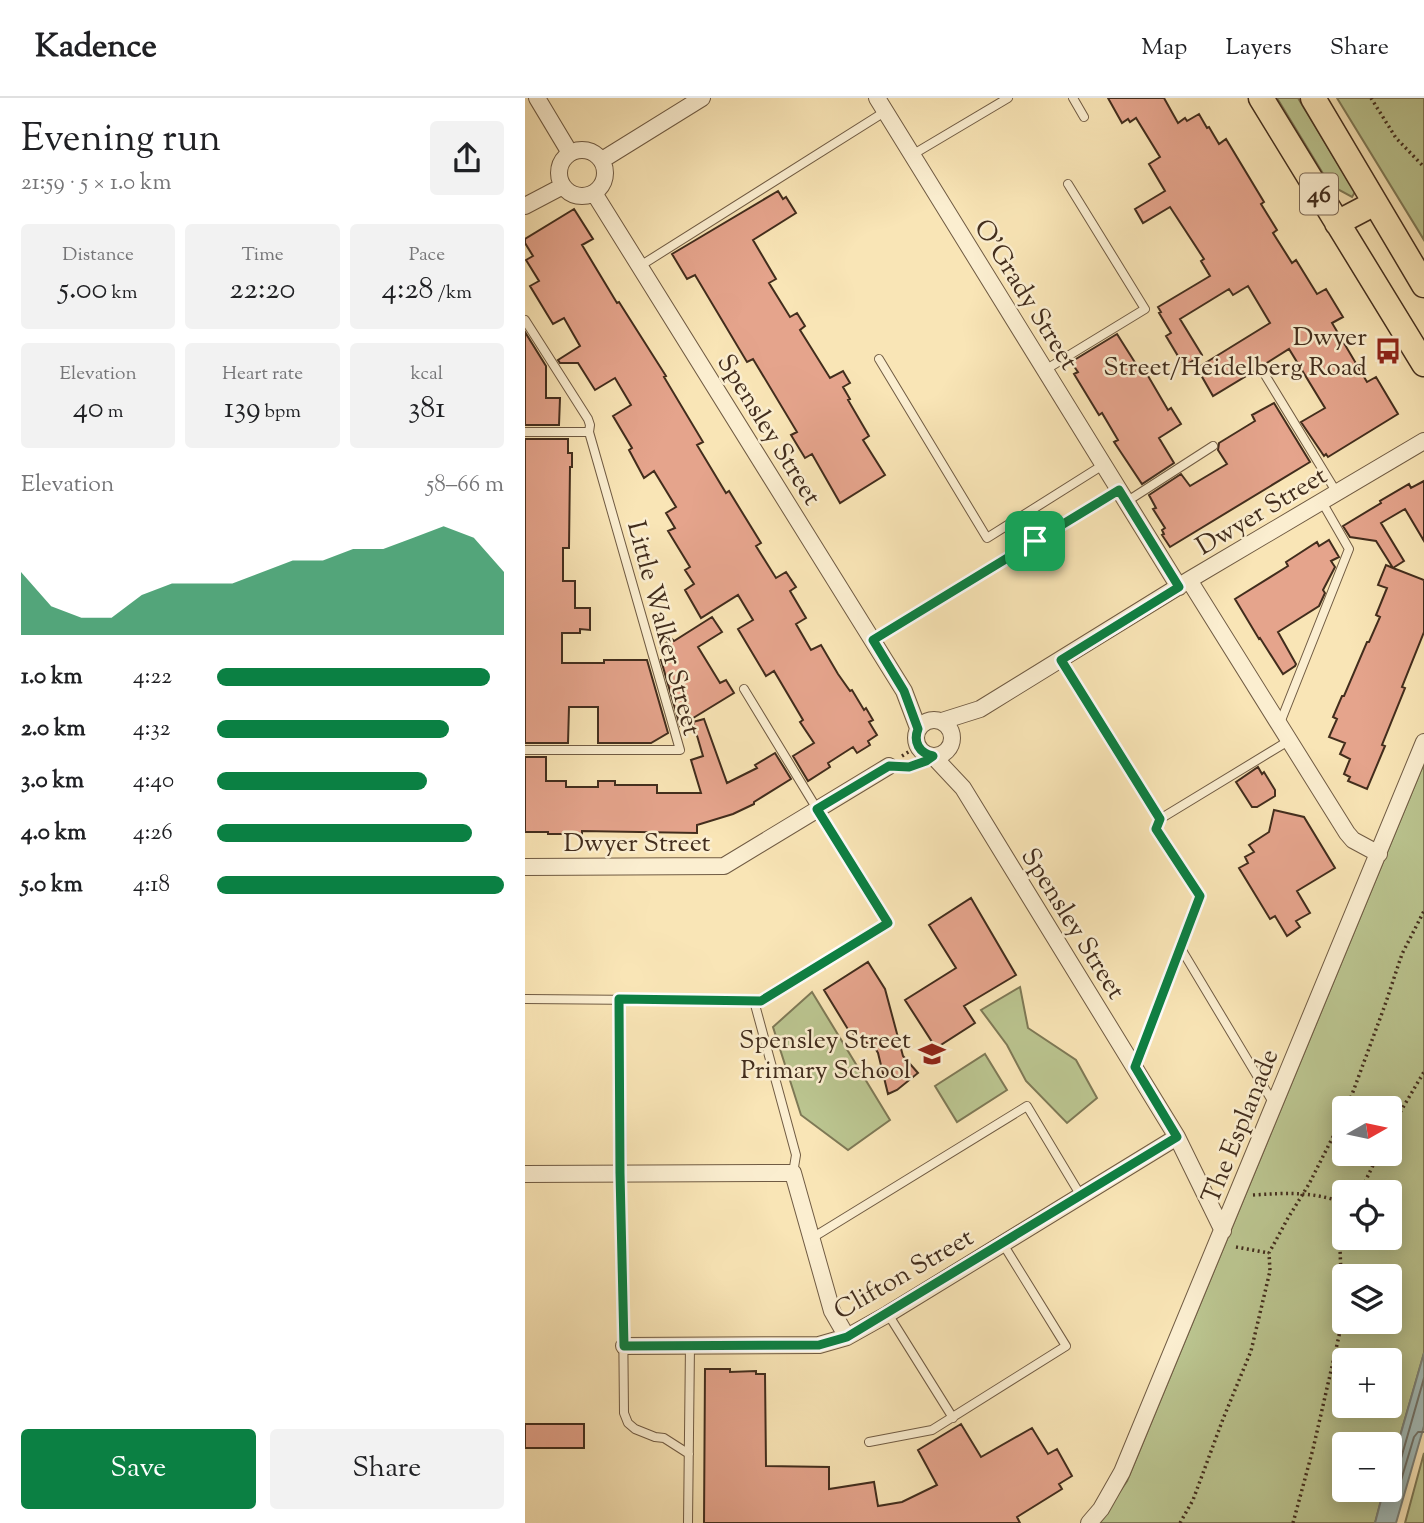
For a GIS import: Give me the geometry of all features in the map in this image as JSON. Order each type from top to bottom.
[{"type":"main road","name":"46","points":[[1261,98],[1424,364]]},
{"type":"main road","name":"46","points":[[1313,98],[1424,285]]},
{"type":"main road","points":[[1337,223],[1375,203]]},
{"type":"street","points":[[537,98],[570,153]]},
{"type":"street","points":[[602,160],[702,98]]},
{"type":"street","name":"O'Grady Street","points":[[882,105],[1122,496],[1290,740],[1347,833],[1353,840],[1379,854]]},
{"type":"street","points":[[584,149],[602,160],[606,174],[600,188],[594,193],[581,196],[563,186],[559,171],[565,157],[570,153],[584,149]]},
{"type":"street","points":[[525,206],[563,186]]},
{"type":"street","name":"Spensley Street","points":[[594,193],[904,691],[930,723]]},
{"type":"street","name":"Dwyer Street","points":[[930,723],[980,709],[1424,442]]},
{"type":"street","name":"Dwyer Street","points":[[951,743],[980,709]]},
{"type":"street","points":[[930,723],[951,730],[951,743],[945,752],[933,756],[918,746],[916,734],[930,723]]},
{"type":"street","name":"The Esplanade","points":[[1089,1523],[1101,1509],[1122,1472],[1424,742]]},
{"type":"street","name":"Spensley Street","points":[[951,743],[963,788]]},
{"type":"street","name":"Spensley Street","points":[[933,756],[963,788],[1135,1067],[1177,1137],[1223,1231]]},
{"type":"street","name":"Dwyer Street","points":[[525,867],[724,866],[889,766]]},
{"type":"street","name":"Clifton Street","points":[[624,1346],[819,1345],[847,1337],[1177,1137]]},
{"type":"street","points":[[525,1174],[793,1173],[832,1311],[847,1337]]},
{"type":"lane","points":[[912,155],[1008,98]]},
{"type":"lane","points":[[1073,98],[1084,117]]},
{"type":"lane","points":[[640,266],[882,105]]},
{"type":"lane","points":[[1045,370],[1145,309],[1068,184]]},
{"type":"lane","points":[[525,320],[590,425],[589,432],[525,432]]},
{"type":"lane","points":[[879,359],[987,538],[1103,464]]},
{"type":"lane","points":[[1262,370],[1337,493]]},
{"type":"lane","name":"Little Walker Street","points":[[525,750],[680,750],[589,432]]},
{"type":"lane","points":[[873,640],[1213,446]]},
{"type":"lane","points":[[1279,724],[1349,549],[1322,502]]},
{"type":"lane","points":[[1061,660],[1160,819]]},
{"type":"lane","points":[[525,999],[761,1001],[888,923],[744,688]]},
{"type":"lane","points":[[1135,1067],[1200,896],[1156,829],[1160,819],[1290,740]]},
{"type":"lane","points":[[1180,947],[1275,1105]]},
{"type":"lane","points":[[619,999],[624,1413],[628,1423],[635,1429],[664,1438],[688,1454]]},
{"type":"lane","points":[[754,1001],[796,1155],[793,1173]]},
{"type":"lane","points":[[812,1238],[1027,1106],[1081,1196]]},
{"type":"lane","points":[[869,1442],[932,1430],[1066,1346],[1003,1244]]},
{"type":"lane","points":[[888,1314],[953,1418]]},
{"type":"lane","points":[[688,1523],[690,1345]]},
{"type":"path","points":[[1371,98],[1396,138],[1424,167]]},
{"type":"path","points":[[1351,1096],[1402,954],[1424,911]]},
{"type":"path","points":[[1402,1110],[1424,1072]]},
{"type":"path","points":[[1180,1523],[1193,1500],[1251,1351],[1270,1271],[1269,1253],[1305,1193],[1332,1139]]},
{"type":"path","points":[[1237,1197],[1305,1193],[1332,1198]]},
{"type":"path","points":[[1236,1247],[1269,1253]]},
{"type":"path","points":[[1293,1523],[1339,1336],[1343,1296],[1341,1250]]},
{"type":"green space","points":[[1277,98],[1298,98],[1355,192],[1352,197],[1330,185]]},
{"type":"green space","points":[[1337,98],[1424,98],[1424,240]]},
{"type":"green space","points":[[1424,763],[1424,1353],[1401,1432],[1332,1432],[1332,1502],[1381,1502],[1375,1523],[1098,1523],[1127,1481]]},
{"type":"green space","points":[[1020,987],[1028,1028],[1076,1060],[1097,1098],[1067,1123],[1026,1081],[1007,1045],[981,1010]]},
{"type":"green space","points":[[812,992],[890,1120],[848,1150],[801,1115],[773,1027]]},
{"type":"green space","points":[[985,1054],[1007,1090],[957,1122],[935,1086]]},
{"type":"green space","points":[[1424,1453],[1424,1523],[1405,1523]]},
{"type":"water","points":[[1424,1353],[1424,1426],[1396,1523],[1375,1523],[1381,1502],[1402,1502],[1401,1432]]},
{"type":"building","points":[[1108,98],[1164,98],[1178,123],[1199,114],[1219,144],[1226,139],[1264,202],[1261,204],[1277,230],[1273,233],[1292,263],[1296,260],[1317,294],[1326,289],[1343,317],[1332,323],[1367,382],[1376,377],[1398,414],[1328,457],[1326,454],[1324,456],[1301,422],[1325,408],[1289,349],[1265,364],[1258,365],[1256,370],[1213,396],[1197,368],[1270,323],[1248,286],[1233,295],[1229,289],[1180,319],[1202,355],[1184,366],[1166,336],[1171,333],[1158,307],[1210,276],[1201,261],[1204,259],[1170,207],[1143,223],[1135,209],[1165,191],[1149,164],[1160,157],[1136,118],[1122,123]]},
{"type":"building","points":[[778,191],[783,199],[786,197],[796,213],[753,240],[776,279],[769,283],[790,317],[797,313],[805,326],[800,330],[830,378],[843,371],[850,383],[843,387],[850,399],[848,400],[869,436],[863,440],[885,475],[840,503],[812,454],[805,458],[791,435],[797,432],[753,359],[747,362],[695,275],[687,279],[672,254]]},
{"type":"building","points":[[574,209],[593,239],[582,245],[666,376],[664,377],[703,442],[697,445],[761,543],[756,546],[776,578],[786,572],[796,587],[790,591],[806,618],[796,624],[811,650],[821,645],[838,674],[873,720],[869,722],[877,735],[868,741],[870,745],[857,753],[853,747],[828,763],[830,767],[808,781],[793,756],[814,743],[774,671],[766,676],[738,629],[753,620],[738,595],[701,618],[685,590],[694,584],[685,570],[690,567],[668,531],[675,528],[666,513],[676,507],[654,471],[644,478],[629,450],[632,448],[613,416],[631,405],[615,378],[595,390],[578,363],[560,363],[558,360],[580,346],[564,318],[553,324],[530,286],[539,281],[526,260],[533,256],[525,239]]},
{"type":"building","points":[[525,332],[546,366],[546,398],[560,398],[559,425],[525,425]]},
{"type":"building","points":[[1117,334],[1141,372],[1144,369],[1168,410],[1171,408],[1181,424],[1159,438],[1174,463],[1142,484],[1114,442],[1118,440],[1102,413],[1099,415],[1074,374],[1078,372],[1071,362]]},
{"type":"building","points":[[1274,403],[1310,462],[1170,547],[1162,535],[1165,528],[1153,509],[1156,508],[1149,495],[1181,474],[1190,486],[1227,464],[1218,450],[1219,443],[1255,421],[1252,415]]},
{"type":"building","points":[[525,439],[568,439],[568,453],[572,453],[569,548],[563,548],[563,581],[575,581],[575,608],[590,608],[590,630],[562,633],[562,663],[647,660],[668,733],[651,743],[598,743],[598,707],[569,707],[568,743],[525,743]]},
{"type":"building","points":[[1424,481],[1424,541],[1405,509],[1381,523],[1404,561],[1393,568],[1376,541],[1350,537],[1343,526],[1409,484],[1411,488]]},
{"type":"building","points":[[1329,540],[1339,557],[1331,561],[1335,567],[1323,590],[1325,593],[1319,606],[1278,632],[1296,664],[1283,674],[1235,599],[1288,566],[1286,562],[1317,542],[1319,546]]},
{"type":"building","points":[[1386,565],[1424,580],[1424,632],[1382,745],[1385,746],[1367,789],[1348,781],[1350,777],[1344,774],[1350,759],[1340,754],[1345,743],[1329,737],[1337,719],[1333,717],[1380,617],[1376,615],[1387,588],[1378,585]]},
{"type":"building","points":[[712,617],[722,632],[698,647],[720,683],[726,680],[734,693],[680,726],[661,660],[668,660],[660,647]]},
{"type":"building","points":[[704,719],[727,783],[757,768],[755,765],[775,753],[791,779],[754,804],[733,814],[697,825],[697,833],[525,832],[525,757],[546,757],[546,781],[566,781],[566,787],[598,787],[598,781],[615,781],[615,785],[657,785],[657,793],[701,793],[691,760],[703,756],[693,722]]},
{"type":"building","points":[[1258,767],[1275,790],[1275,796],[1257,807],[1252,807],[1236,782]]},
{"type":"building","points":[[1274,810],[1304,817],[1335,868],[1297,891],[1310,913],[1296,921],[1300,927],[1287,936],[1275,916],[1270,919],[1239,868],[1248,863],[1245,857],[1254,852],[1249,845],[1269,832]]},
{"type":"building","points":[[971,898],[1016,975],[964,1006],[975,1023],[936,1048],[905,1000],[956,968],[929,925]]},
{"type":"building","points":[[868,962],[885,989],[903,1056],[918,1073],[888,1094],[875,1048],[849,1031],[824,990]]},
{"type":"building","points":[[705,1369],[756,1371],[756,1374],[765,1374],[766,1466],[829,1467],[829,1489],[874,1482],[878,1506],[902,1502],[937,1485],[918,1450],[961,1424],[981,1457],[1032,1428],[1048,1454],[1057,1449],[1072,1476],[1059,1484],[1062,1489],[1017,1517],[1020,1523],[704,1523]]},
{"type":"building","points":[[525,1424],[584,1424],[584,1448],[525,1448]]},
{"type":"place","name":"Dwyer Street/Heidelberg Road","points":[[1388,351]]},
{"type":"place","name":"Spensley Street Primary School","points":[[932,1054]]},
{"type":"route","points":[[1119,490],[1179,587],[1061,660],[1160,819],[1156,829],[1200,896],[1135,1067],[1177,1137],[847,1337],[819,1345],[624,1346],[619,999],[761,1001],[888,923],[817,809],[889,766],[909,767],[933,756],[927,755],[918,746],[918,729],[904,691],[873,640],[1035,541],[1119,490]]}]
